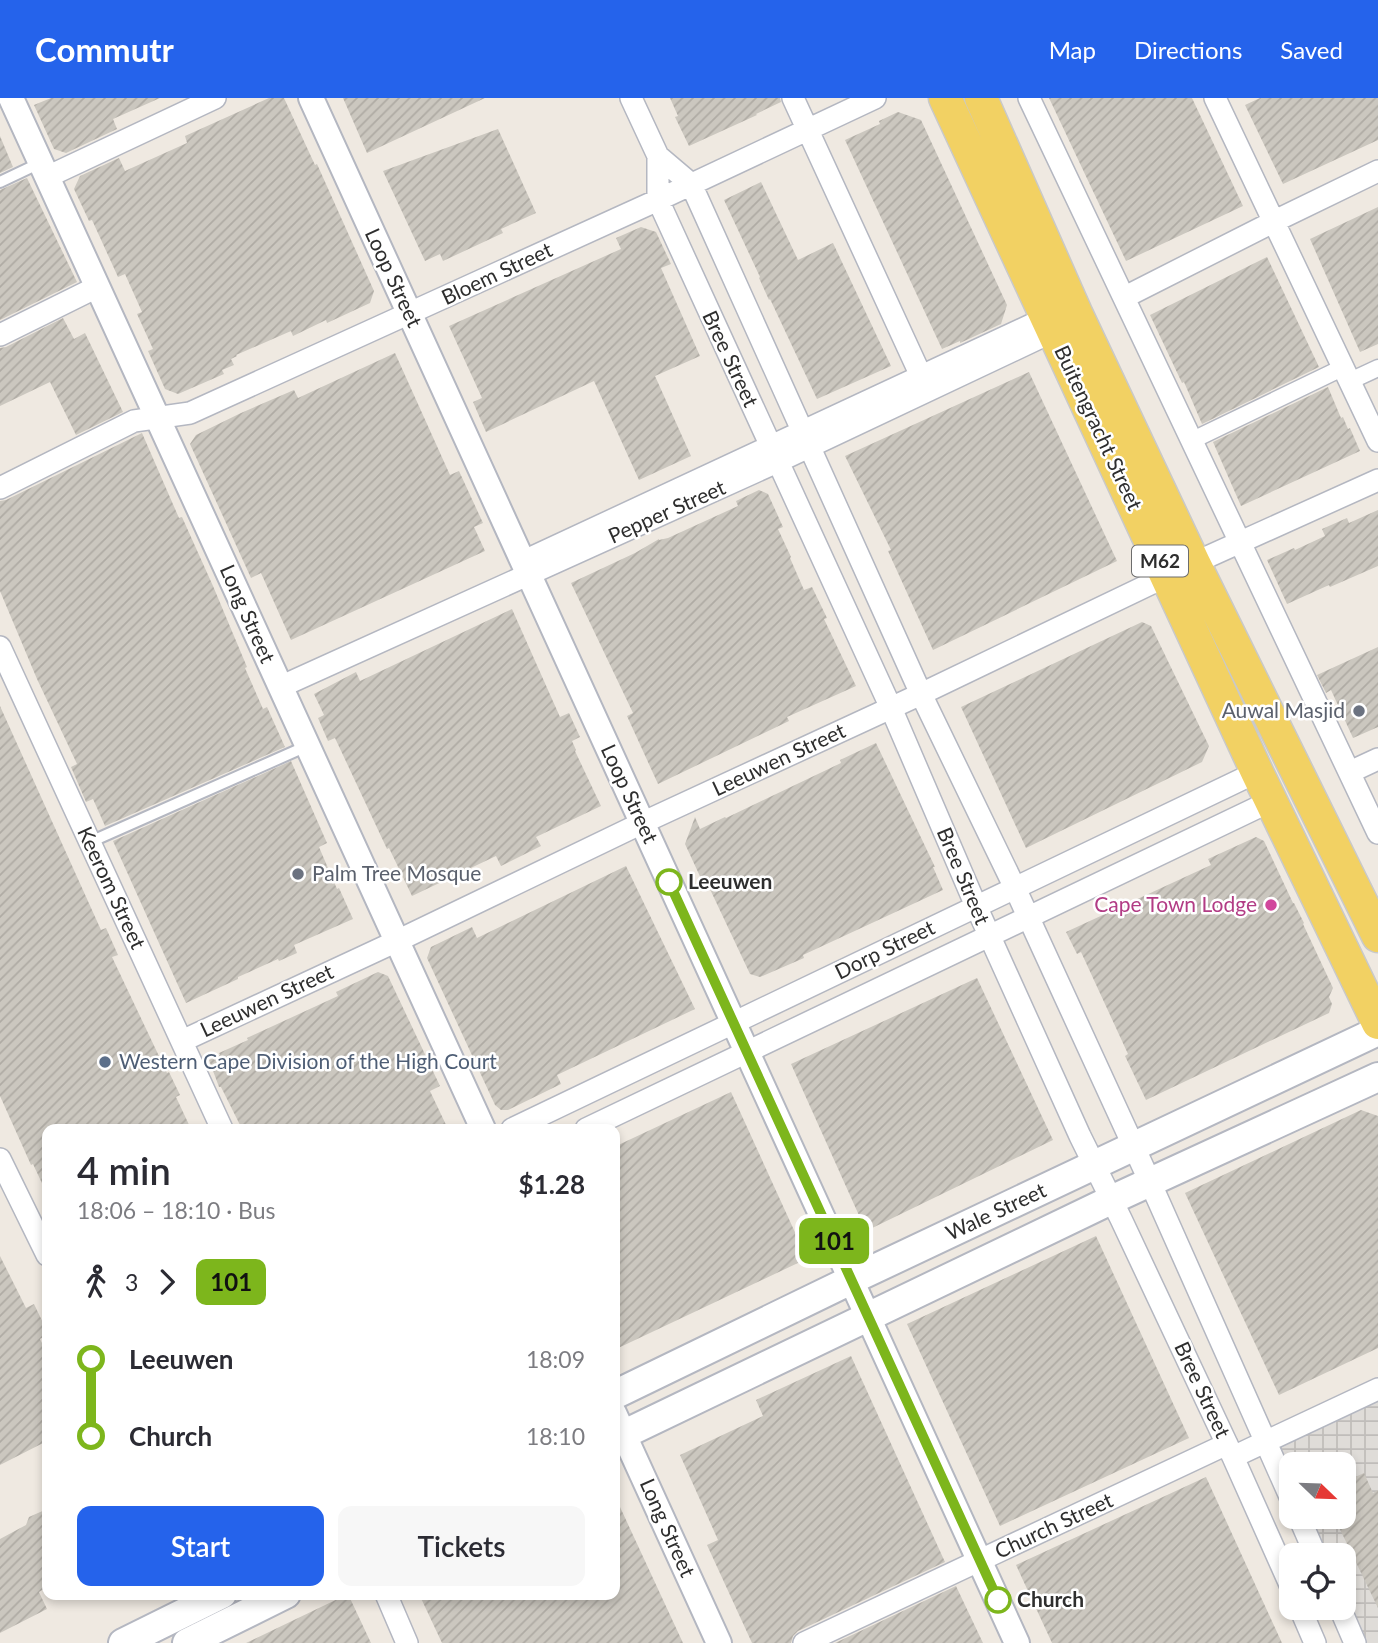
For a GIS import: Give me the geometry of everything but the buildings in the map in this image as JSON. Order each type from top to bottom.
[{"type":"main road","name":"Buitengracht Street","points":[[944,98],[1049,325],[1378,936]]},
{"type":"main road","name":"Buitengracht Street","points":[[981,98],[1077,315],[1181,570],[1257,772],[1378,1023]]},
{"type":"main road","name":"Wale Street","points":[[620,1392],[1378,1031]]},
{"type":"main road","name":"Wale Street","points":[[620,1427],[868,1317],[1111,1200],[1378,1077]]},
{"type":"main road","points":[[123,1643],[220,1602]]},
{"type":"main road","points":[[187,1643],[220,1602]]},
{"type":"street","name":"Long Street","points":[[11,98],[481,1124]]},
{"type":"street","points":[[44,170],[215,98]]},
{"type":"street","name":"Loop Street","points":[[311,98],[1017,1643]]},
{"type":"street","name":"Bree Street","points":[[631,98],[659,156],[691,184],[921,694],[1015,888],[1150,1182],[1279,1472]]},
{"type":"street","points":[[793,98],[925,385]]},
{"type":"street","name":"Bloem Street","points":[[0,488],[134,421],[190,413],[875,98]]},
{"type":"street","points":[[1029,98],[1378,834]]},
{"type":"street","points":[[1216,98],[1378,441]]},
{"type":"street","name":"Bree Street","points":[[659,156],[658,200],[891,708],[989,936],[1279,1560]]},
{"type":"street","points":[[1125,297],[1378,171]]},
{"type":"street","points":[[0,335],[97,287]]},
{"type":"street","name":"Pepper Street","points":[[277,681],[925,385],[1049,325]]},
{"type":"street","points":[[1197,438],[1347,374],[1378,368]]},
{"type":"street","name":"Leeuwen Street","points":[[181,1041],[1240,542],[1378,480]]},
{"type":"street","name":"Keerom Street","points":[[0,647],[220,1124]]},
{"type":"street","points":[[1350,772],[1378,759]]},
{"type":"street","name":"Dorp Street","points":[[522,1124],[1257,772]]},
{"type":"street","name":"Dorp Street","points":[[596,1124],[1271,801]]},
{"type":"street","points":[[0,1159],[42,1245]]},
{"type":"street","name":"Church Street","points":[[804,1643],[980,1561],[1230,1451],[1266,1442],[1378,1389]]},
{"type":"street","name":"Long Street","points":[[620,1432],[719,1643]]},
{"type":"street","points":[[389,1600],[407,1643]]},
{"type":"street","points":[[1305,1620],[1315,1643]]},
{"type":"street","points":[[1345,1620],[1354,1642]]},
{"type":"lane","points":[[0,182],[44,170]]},
{"type":"lane","points":[[90,842],[307,746]]},
{"type":"shaded area","points":[[1378,1389],[1378,1643],[1357,1643],[1348,1620],[1356,1620],[1356,1543],[1312,1543],[1306,1530],[1356,1530],[1356,1452],[1279,1452],[1279,1471],[1266,1442]]},
{"type":"bus line","name":"101","points":[[669,882],[998,1600]]},
{"type":"place","name":"Auwal Masjid","points":[[1359,711]]},
{"type":"place","name":"Palm Tree Mosque","points":[[298,874]]},
{"type":"place","name":"Leeuwen","points":[[669,882]]},
{"type":"place","name":"Cape Town Lodge","points":[[1271,905]]},
{"type":"place","name":"Western Cape Division of the High Court","points":[[105,1062]]},
{"type":"place","name":"Church","points":[[998,1600]]}]
